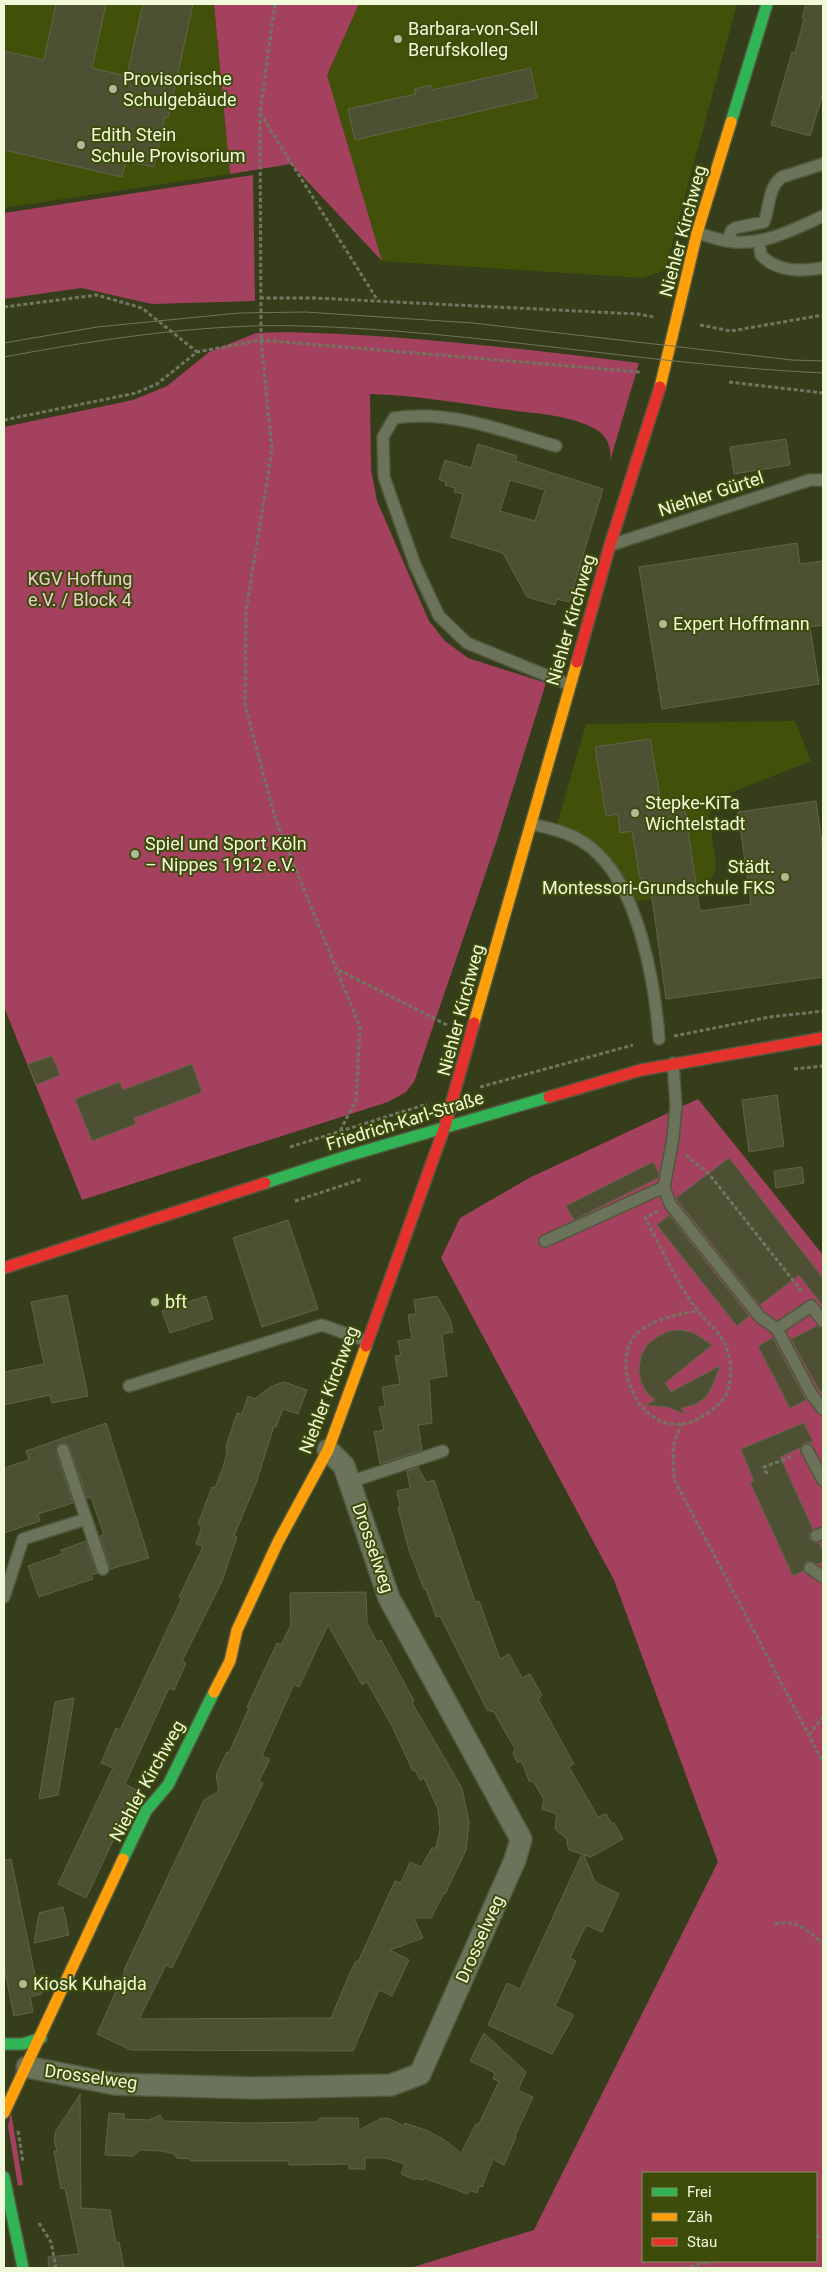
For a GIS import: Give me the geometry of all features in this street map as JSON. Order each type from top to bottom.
[{"type":"street","name":"Niehler Kirchweg","points":[[4,2113],[41,2038],[146,1811],[168,1785],[230,1661],[237,1630],[278,1542],[328,1450],[445,1126],[610,545],[664,374],[678,322],[698,232],[767,4]]},
{"type":"street","name":"Friedrich-Karl-Straße","points":[[4,1268],[344,1157],[641,1070],[823,1038]]},
{"type":"street","name":"Drosselweg","points":[[27,2067],[114,2084],[253,2088],[391,2085],[420,2074],[515,1860],[521,1839],[389,1598],[344,1466],[328,1450]]},
{"type":"street","points":[[4,2044],[18,2045],[30,2043],[41,2038]]},
{"type":"street","points":[[4,2177],[24,2268]]},
{"type":"street","points":[[4,2261],[16,2268]]},
{"type":"lane","points":[[727,241],[735,228],[764,222],[771,192],[776,182],[782,177],[823,164]]},
{"type":"lane","points":[[698,232],[727,241],[759,241],[785,234],[823,216]]},
{"type":"lane","points":[[759,241],[761,255],[772,264],[788,270],[823,268]]},
{"type":"lane","points":[[556,446],[461,418],[408,416],[394,418],[383,438],[384,477],[415,565],[439,616],[467,643],[570,685]]},
{"type":"lane","name":"Niehler Gürtel","points":[[610,545],[810,480],[823,480]]},
{"type":"lane","points":[[531,824],[560,830],[578,839],[596,852],[611,868],[622,886],[637,925],[646,959],[653,991],[659,1039]]},
{"type":"lane","points":[[673,1063],[676,1106],[672,1144],[664,1187],[670,1204],[760,1317],[777,1329],[812,1395],[823,1409]]},
{"type":"lane","points":[[545,1241],[664,1187]]},
{"type":"lane","points":[[777,1329],[811,1306],[823,1321]]},
{"type":"lane","points":[[129,1386],[322,1325],[367,1341]]},
{"type":"lane","points":[[63,1450],[103,1569]]},
{"type":"lane","points":[[807,1450],[823,1480]]},
{"type":"lane","points":[[350,1482],[443,1451]]},
{"type":"lane","points":[[4,1597],[23,1539],[86,1519]]},
{"type":"lane","points":[[810,1568],[823,1577]]},
{"type":"path","points":[[275,4],[260,113],[261,340],[272,450],[246,611],[245,705],[275,818],[360,1027],[356,1100],[340,1131]]},
{"type":"path","points":[[260,113],[378,301]]},
{"type":"path","points":[[4,307],[97,295],[142,308],[197,352]]},
{"type":"path","points":[[260,298],[314,298],[638,314],[731,331],[823,314]]},
{"type":"path","points":[[4,420],[136,392],[157,384],[197,352],[261,340],[664,374]]},
{"type":"path","points":[[729,382],[823,393]]},
{"type":"path","points":[[338,970],[471,1037]]},
{"type":"path","points":[[672,1144],[709,1174],[798,1286]]},
{"type":"path","points":[[670,1204],[645,1218],[698,1311],[718,1332],[728,1352],[732,1374],[728,1392],[720,1404],[703,1416],[681,1423],[662,1422],[648,1415],[633,1397],[626,1371],[629,1346],[639,1331],[657,1320],[698,1311]]},
{"type":"path","points":[[681,1423],[672,1447],[674,1479],[823,1762]]},
{"type":"path","points":[[809,1735],[823,1717]]},
{"type":"path","points":[[775,1924],[791,1922],[800,1925],[823,1944]]},
{"type":"path","points":[[13,2094],[24,2167]]},
{"type":"path","points":[[38,2219],[50,2242],[56,2268]]},
{"type":"path","points":[[684,2268],[710,2262]]},
{"type":"shaded area","name":"Provisorische Schulgebäude","points":[[4,4],[214,4],[230,174],[4,208]]},
{"type":"shaded area","points":[[359,4],[737,4],[665,270],[643,278],[382,261],[327,75]]},
{"type":"shaded area","name":"Stepke-KiTa Wichtelstadt","points":[[795,721],[811,761],[725,795],[716,801],[709,816],[716,864],[715,872],[708,884],[698,891],[633,902],[626,884],[557,825],[586,724]]},
{"type":"green space","points":[[214,4],[359,4],[327,75],[382,261],[291,164],[230,174]]},
{"type":"green space","points":[[253,175],[255,301],[152,304],[81,288],[4,299],[4,213]]},
{"type":"green space","name":"KGV Hoffung e.V. / Block 4","points":[[288,332],[420,339],[639,363],[610,461],[610,451],[606,438],[586,424],[554,416],[440,400],[370,394],[371,469],[377,501],[429,621],[445,641],[468,658],[546,683],[497,840],[414,1082],[406,1092],[388,1102],[82,1200],[4,1007],[4,427],[133,400],[167,386],[209,352],[256,333]]},
{"type":"green space","points":[[698,1099],[823,1255],[823,2268],[410,2268],[534,2230],[718,1862],[614,1580],[441,1258],[460,1218],[529,1178]]},
{"type":"green space","points":[[11,2112],[23,2185],[18,2186],[8,2126]]},
{"type":"building","points":[[56,4],[106,4],[92,68],[127,76],[143,4],[193,4],[168,118],[165,117],[154,167],[126,161],[122,177],[4,150],[4,51],[44,60]]},
{"type":"building","points":[[806,4],[823,4],[823,94],[810,136],[771,125],[792,52],[795,53]]},
{"type":"building","points":[[530,68],[537,98],[355,140],[348,109],[416,94],[414,89],[431,85],[432,90]]},
{"type":"building","points":[[786,439],[790,465],[734,474],[730,447]]},
{"type":"building","points":[[478,444],[517,456],[515,461],[603,489],[569,602],[557,599],[555,605],[527,597],[503,553],[451,537],[463,494],[454,492],[455,488],[445,485],[446,482],[439,480],[445,460],[471,468]],"holes":[[[510,480],[545,490],[535,521],[500,511]]]},
{"type":"building","points":[[797,543],[800,564],[823,561],[823,625],[810,627],[819,684],[662,709],[639,567]]},
{"type":"building","name":"Städt. Montessori-Grundschule FKS","points":[[650,739],[662,807],[684,804],[700,911],[751,904],[738,812],[816,801],[823,850],[823,977],[666,999],[651,890],[646,890],[644,879],[640,879],[632,831],[620,833],[618,814],[606,816],[595,747]]},
{"type":"building","points":[[52,1056],[60,1075],[36,1085],[28,1064]]},
{"type":"building","points":[[192,1064],[202,1092],[134,1118],[136,1124],[92,1141],[75,1099],[120,1082],[123,1090]]},
{"type":"building","points":[[777,1095],[784,1146],[749,1152],[742,1100]]},
{"type":"building","points":[[729,1158],[823,1278],[823,1306],[799,1275],[760,1305],[677,1200],[676,1198]]},
{"type":"building","points":[[653,1162],[659,1173],[658,1178],[574,1220],[566,1206]]},
{"type":"building","points":[[802,1167],[804,1183],[776,1188],[774,1171]]},
{"type":"building","points":[[669,1215],[749,1316],[737,1326],[657,1225]]},
{"type":"building","points":[[288,1220],[318,1309],[262,1327],[233,1238]]},
{"type":"building","points":[[67,1295],[88,1396],[52,1403],[50,1395],[4,1405],[4,1372],[44,1364],[31,1302]]},
{"type":"building","points":[[206,1296],[213,1319],[170,1333],[162,1311]]},
{"type":"building","points":[[437,1296],[450,1319],[453,1332],[442,1334],[447,1376],[429,1379],[432,1423],[418,1425],[422,1450],[380,1464],[374,1432],[384,1430],[379,1407],[385,1406],[382,1387],[400,1384],[395,1356],[401,1355],[398,1341],[412,1339],[408,1315],[416,1314],[414,1300]]},
{"type":"building","points":[[817,1326],[823,1328],[823,1391],[820,1392],[791,1339]]},
{"type":"building","points":[[681,1330],[694,1333],[712,1345],[665,1383],[671,1392],[720,1366],[712,1387],[705,1398],[694,1405],[681,1408],[685,1414],[668,1407],[646,1405],[655,1400],[647,1393],[641,1382],[639,1369],[641,1356],[647,1345],[669,1331]]},
{"type":"building","points":[[773,1338],[806,1400],[790,1408],[758,1346]]},
{"type":"building","points":[[284,1382],[307,1390],[298,1414],[283,1409],[276,1427],[274,1426],[256,1483],[234,1536],[237,1537],[222,1581],[182,1661],[186,1663],[174,1690],[169,1688],[125,1784],[137,1790],[86,1898],[58,1884],[113,1768],[101,1763],[116,1728],[120,1730],[182,1598],[179,1597],[203,1547],[196,1544],[202,1526],[198,1524],[212,1487],[215,1488],[222,1470],[227,1453],[226,1446],[237,1413],[242,1414],[248,1396],[255,1399],[270,1387]]},
{"type":"building","points":[[106,1423],[149,1558],[110,1569],[100,1536],[104,1535],[91,1497],[87,1498],[70,1448],[64,1443],[58,1445],[56,1452],[73,1503],[38,1514],[40,1521],[4,1533],[4,1468],[29,1460],[26,1451]]},
{"type":"building","points":[[804,1423],[813,1442],[804,1443],[800,1448],[780,1457],[813,1529],[809,1539],[819,1543],[823,1551],[823,1562],[818,1564],[807,1561],[804,1564],[803,1571],[793,1576],[750,1482],[754,1481],[741,1449]]},
{"type":"building","points":[[418,1467],[426,1482],[434,1480],[475,1602],[479,1601],[500,1659],[509,1654],[522,1678],[530,1674],[542,1695],[538,1699],[574,1764],[569,1767],[598,1817],[606,1814],[612,1824],[614,1823],[623,1839],[591,1857],[584,1855],[595,1882],[619,1894],[602,1932],[586,1925],[570,1958],[576,1961],[555,2006],[574,2015],[552,2054],[488,2025],[507,1983],[520,1989],[582,1854],[569,1850],[567,1839],[555,1829],[557,1814],[542,1809],[544,1800],[534,1782],[529,1781],[522,1762],[517,1762],[513,1754],[515,1749],[494,1712],[487,1710],[440,1616],[436,1617],[426,1589],[424,1589],[409,1550],[398,1508],[400,1506],[397,1491],[410,1488],[407,1471]]},
{"type":"building","points":[[86,1541],[97,1573],[91,1575],[93,1579],[39,1597],[28,1566],[62,1554],[61,1550]]},
{"type":"building","points":[[366,1592],[367,1623],[377,1642],[381,1640],[414,1701],[412,1703],[462,1788],[469,1822],[466,1850],[431,1918],[414,1918],[423,1938],[390,1950],[409,1960],[392,1996],[379,1990],[353,2051],[131,2050],[97,2034],[124,1970],[204,1800],[219,1791],[216,1775],[227,1752],[229,1753],[249,1708],[247,1707],[277,1643],[281,1645],[291,1625],[290,1593]],"holes":[[[328,1625],[362,1685],[367,1682],[392,1726],[413,1771],[415,1770],[420,1780],[424,1778],[438,1809],[440,1829],[436,1848],[432,1848],[421,1867],[410,1862],[401,1883],[395,1881],[358,1962],[356,1961],[349,1975],[331,2018],[139,2019],[166,1965],[172,1968],[252,1806],[263,1783],[259,1781],[270,1759],[262,1756],[294,1684],[299,1687]]]},
{"type":"building","points":[[74,1698],[58,1795],[39,1799],[55,1702]]},
{"type":"building","points":[[11,1859],[36,1980],[38,1980],[42,1994],[30,1997],[33,2012],[14,2016],[4,1967],[4,1860]]},
{"type":"building","points":[[63,1907],[69,1935],[34,1943],[39,1913]]},
{"type":"building","points":[[484,2033],[526,2072],[518,2090],[533,2097],[504,2165],[493,2159],[482,2187],[479,2186],[477,2193],[470,2190],[468,2194],[424,2178],[423,2180],[417,2178],[416,2180],[401,2174],[405,2164],[385,2158],[365,2158],[365,2169],[349,2169],[349,2164],[289,2165],[289,2161],[191,2161],[190,2159],[177,2158],[174,2154],[163,2151],[140,2150],[133,2156],[105,2155],[109,2113],[124,2114],[124,2119],[149,2120],[160,2115],[164,2121],[248,2123],[316,2122],[321,2118],[358,2118],[359,2130],[380,2119],[388,2118],[404,2126],[405,2123],[428,2131],[443,2139],[461,2153],[476,2124],[479,2124],[499,2081],[493,2079],[495,2073],[470,2061]]},
{"type":"building","points":[[80,2094],[81,2208],[110,2210],[116,2243],[119,2242],[124,2268],[49,2268],[48,2257],[79,2254],[65,2188],[61,2189],[54,2151],[57,2151],[54,2139],[56,2131]]},
{"type":"tram line","points":[[4,343],[97,327],[239,313],[305,312],[473,323],[792,360],[823,361]]},
{"type":"tram line","points":[[4,357],[115,338],[191,330],[229,327],[304,326],[434,334],[693,363],[823,373]]},
{"type":"traffic: fast","points":[[731,122],[767,4]]},
{"type":"traffic: fast","points":[[265,1183],[344,1157],[549,1097]]},
{"type":"traffic: fast","points":[[123,1859],[146,1811],[168,1785],[214,1692]]},
{"type":"traffic: fast","points":[[4,2044],[23,2044],[41,2038]]},
{"type":"traffic: fast","points":[[4,2177],[23,2268]]},
{"type":"traffic: slow","points":[[660,387],[697,233],[731,122]]},
{"type":"traffic: slow","points":[[474,1023],[577,662]]},
{"type":"traffic: slow","points":[[214,1692],[230,1661],[237,1630],[278,1542],[328,1450],[366,1346]]},
{"type":"traffic: slow","points":[[4,2113],[123,1859]]},
{"type":"traffic: jam","points":[[577,662],[610,545],[660,387]]},
{"type":"traffic: jam","points":[[366,1346],[445,1126],[474,1023]]},
{"type":"traffic: jam","points":[[549,1097],[641,1070],[823,1038]]},
{"type":"traffic: jam","points":[[4,1268],[265,1183]]},
{"type":"place","name":"Barbara-von-Sell Berufskolleg","points":[[398,39]]},
{"type":"place","name":"Provisorische Schulgebäude","points":[[113,89]]},
{"type":"place","name":"Edith Stein Schule Provisorium","points":[[81,145]]},
{"type":"place","name":"Expert Hoffmann","points":[[663,624]]},
{"type":"place","name":"Stepke-KiTa Wichtelstadt","points":[[635,813]]},
{"type":"place","name":"Spiel und Sport Köln – Nippes 1912 e.V.","points":[[135,854]]},
{"type":"place","name":"Städt. Montessori-Grundschule FKS","points":[[785,877]]},
{"type":"place","name":"bft","points":[[155,1302]]},
{"type":"place","name":"Kiosk Kuhajda","points":[[23,1984]]}]
